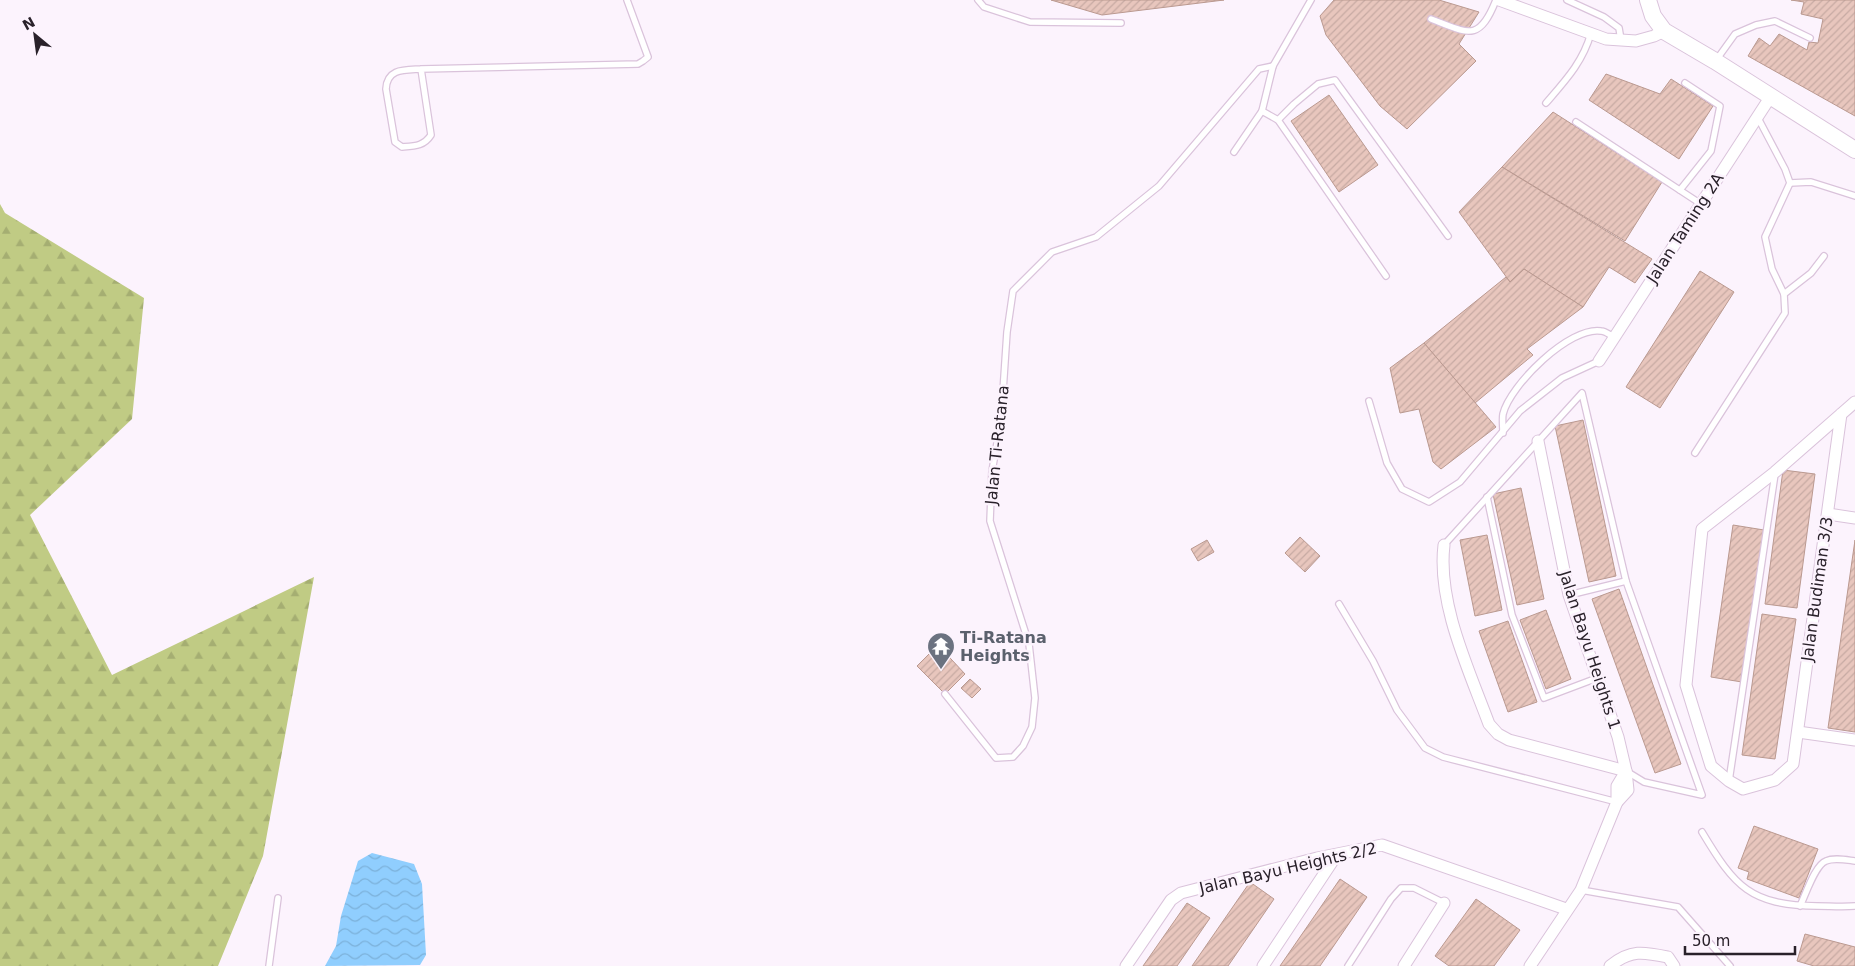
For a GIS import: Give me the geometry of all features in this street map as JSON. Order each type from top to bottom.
[{"type":"street","points":[[1498,0],[1606,39],[1636,40],[1654,36],[1664,31]]},
{"type":"street","points":[[1648,0],[1653,16],[1664,31],[1715,61],[1855,150]]},
{"type":"street","name":"Jalan Taming 2A","points":[[1599,361],[1771,96]]},
{"type":"street","points":[[1729,781],[1711,766],[1686,685],[1702,529],[1775,472],[1855,402]]},
{"type":"street","name":"Jalan Budiman 3/3","points":[[1729,781],[1743,789],[1755,786],[1775,780],[1794,764],[1841,414]]},
{"type":"street","name":"Jalan Bayu Heights 1","points":[[1530,966],[1580,890],[1617,802],[1628,790],[1618,737],[1569,595],[1538,441]]},
{"type":"street","points":[[1828,514],[1855,518]]},
{"type":"street","points":[[1444,545],[1443,569],[1455,633],[1489,724],[1498,734],[1509,740],[1626,772]]},
{"type":"street","points":[[1798,732],[1855,740]]},
{"type":"street","name":"Jalan Bayu Heights 2/2","points":[[1126,966],[1171,900],[1181,893],[1317,858],[1336,856],[1382,845],[1566,909]]},
{"type":"street","points":[[1263,966],[1336,856]]},
{"type":"street","points":[[1404,966],[1444,903]]},
{"type":"street","points":[[1610,966],[1618,960],[1641,952],[1668,957],[1674,966]]},
{"type":"lane","points":[[421,69],[431,135],[426,143],[402,148],[395,142],[386,89],[387,82],[392,74],[402,70],[421,69],[638,64],[644,62],[648,57],[627,0]]},
{"type":"lane","points":[[978,0],[984,7],[1030,22],[1121,23]]},
{"type":"lane","points":[[1234,152],[1262,111],[1273,66],[1311,0]]},
{"type":"lane","points":[[1431,18],[1462,30],[1474,31],[1485,25],[1498,0]]},
{"type":"lane","points":[[1567,0],[1604,17],[1619,28],[1621,40]]},
{"type":"lane","points":[[1715,61],[1735,34],[1756,25],[1776,20],[1810,38]]},
{"type":"lane","points":[[1546,103],[1577,64],[1586,49],[1591,33]]},
{"type":"lane","name":"Jalan Ti-Ratana","points":[[945,694],[996,758],[1013,758],[1023,746],[1032,727],[1036,698],[1029,644],[990,521],[992,471],[1001,421],[1007,332],[1013,291],[1052,252],[1096,237],[1159,186],[1259,69],[1273,66]]},
{"type":"lane","points":[[1278,120],[1318,84],[1335,80],[1448,236]]},
{"type":"lane","points":[[1680,190],[1711,151],[1720,106],[1685,83]]},
{"type":"lane","points":[[1262,111],[1278,120],[1386,276]]},
{"type":"lane","points":[[1695,453],[1785,313],[1784,294],[1772,269],[1765,237],[1790,183],[1785,169],[1758,116]]},
{"type":"lane","points":[[1576,122],[1701,204]]},
{"type":"lane","points":[[1790,183],[1811,182],[1855,196]]},
{"type":"lane","points":[[1784,294],[1811,272],[1824,256]]},
{"type":"lane","points":[[1503,433],[1503,414],[1513,391],[1540,362],[1580,333],[1601,330],[1614,338]]},
{"type":"lane","points":[[1369,401],[1387,462],[1402,489],[1429,502],[1460,482],[1520,411],[1562,378],[1599,361]]},
{"type":"lane","points":[[1444,545],[1582,393],[1626,581],[1702,796],[1644,782],[1626,772]]},
{"type":"lane","points":[[1729,781],[1775,472]]},
{"type":"lane","points":[[1487,498],[1512,615],[1544,698],[1597,678]]},
{"type":"lane","points":[[1569,595],[1626,581]]},
{"type":"lane","points":[[1338,604],[1373,661],[1397,710],[1425,748],[1443,758],[1617,802]]},
{"type":"lane","points":[[1702,832],[1723,866],[1747,890],[1769,902],[1800,906],[1855,906]]},
{"type":"lane","points":[[1800,906],[1819,866],[1825,861],[1831,859],[1855,861]]},
{"type":"lane","points":[[1348,966],[1401,888],[1414,888],[1444,903]]},
{"type":"lane","points":[[1580,890],[1678,907],[1730,966]]},
{"type":"lane","points":[[270,966],[278,898]]},
{"type":"green space","points":[[0,204],[5,213],[144,298],[132,419],[30,515],[112,675],[314,577],[263,856],[218,966],[0,966]]},
{"type":"water","points":[[372,853],[414,864],[422,884],[426,955],[420,965],[325,966],[336,946],[341,916],[358,861]]},
{"type":"building","points":[[1051,0],[1224,0],[1102,15]]},
{"type":"building","points":[[1334,0],[1439,0],[1479,12],[1459,44],[1476,61],[1407,129],[1380,106],[1326,35],[1320,16]]},
{"type":"building","points":[[1791,0],[1855,0],[1855,116],[1748,56],[1759,38],[1770,46],[1779,34],[1807,50],[1809,42],[1818,43],[1823,19],[1801,14],[1804,2]]},
{"type":"building","points":[[1606,74],[1660,94],[1671,79],[1713,106],[1679,159],[1589,100]]},
{"type":"building","points":[[1329,95],[1378,165],[1339,192],[1291,121]]},
{"type":"building","points":[[1553,112],[1662,182],[1625,241],[1502,167]]},
{"type":"building","points":[[1502,167],[1652,259],[1635,283],[1609,267],[1583,307],[1524,269],[1510,282],[1459,212]]},
{"type":"building","points":[[1524,269],[1583,307],[1527,349],[1533,355],[1475,403],[1424,343],[1506,277],[1510,282]]},
{"type":"building","points":[[1700,271],[1734,292],[1660,408],[1626,387]]},
{"type":"building","points":[[1424,343],[1496,427],[1441,469],[1433,462],[1419,409],[1400,413],[1390,368]]},
{"type":"building","points":[[1583,420],[1616,576],[1589,582],[1555,426]]},
{"type":"building","points":[[1783,470],[1815,474],[1797,608],[1765,604]]},
{"type":"building","points":[[1521,488],[1544,599],[1517,605],[1493,494]]},
{"type":"building","points":[[1733,525],[1764,530],[1742,682],[1711,677]]},
{"type":"building","points":[[1487,535],[1502,610],[1475,616],[1460,540]]},
{"type":"building","points":[[1300,537],[1320,556],[1305,572],[1285,553]]},
{"type":"building","points":[[1207,540],[1214,552],[1198,561],[1191,549]]},
{"type":"building","points":[[1855,540],[1855,732],[1828,728]]},
{"type":"building","points":[[1619,589],[1681,764],[1655,773],[1592,599]]},
{"type":"building","points":[[1546,610],[1571,679],[1546,689],[1520,620]]},
{"type":"building","points":[[1762,614],[1796,619],[1775,759],[1742,755]]},
{"type":"building","points":[[1508,621],[1537,702],[1508,712],[1479,631]]},
{"type":"building","name":"Ti-Ratana Heights","points":[[938,645],[965,674],[945,694],[917,666]]},
{"type":"building","points":[[970,679],[981,689],[972,698],[961,688]]},
{"type":"building","points":[[1754,826],[1818,849],[1799,898],[1747,879],[1749,872],[1738,868]]},
{"type":"building","points":[[1340,879],[1367,897],[1320,966],[1280,966]]},
{"type":"building","points":[[1250,882],[1274,899],[1228,966],[1192,966]]},
{"type":"building","points":[[1476,899],[1520,930],[1494,966],[1449,966],[1435,956]]},
{"type":"building","points":[[1187,903],[1210,918],[1177,966],[1143,966]]},
{"type":"building","points":[[1805,934],[1855,947],[1855,966],[1814,966],[1797,961]]},
{"type":"place","name":"Ti-Ratana Heights","points":[[941,670]]}]
